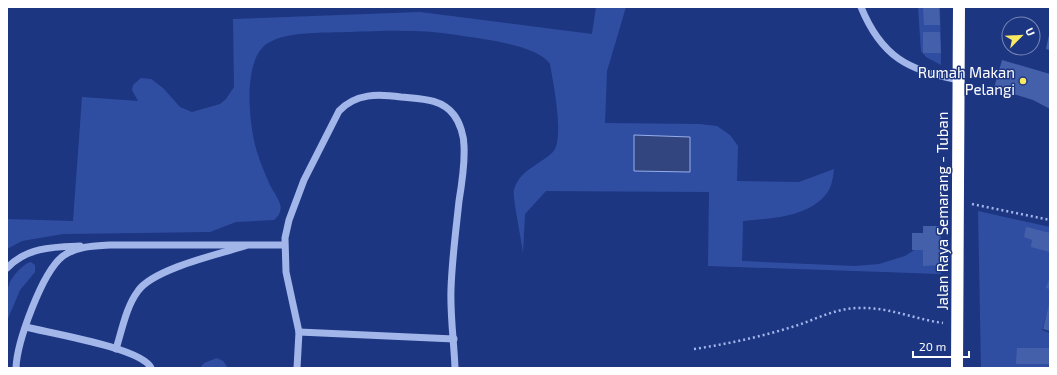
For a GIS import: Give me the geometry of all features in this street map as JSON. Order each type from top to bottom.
[{"type":"highway","name":"Jalan Raya Semarang - Tuban","points":[[957,368],[959,7]]},
{"type":"lane","points":[[861,7],[882,45],[895,57],[909,66],[922,71],[959,80]]},
{"type":"lane","points":[[297,368],[299,332],[286,272],[284,245],[289,220],[304,180],[339,111],[355,98],[368,96],[391,96],[427,100],[439,103],[455,116],[463,135],[464,147],[452,283],[455,368]]},
{"type":"lane","points":[[116,348],[131,303],[138,290],[146,282],[161,273],[251,244]]},
{"type":"lane","points":[[16,368],[19,347],[31,309],[42,285],[62,257],[72,251],[84,247],[110,245]]},
{"type":"lane","points":[[7,268],[20,256],[43,248],[110,245],[284,245]]},
{"type":"lane","points":[[26,328],[116,348],[143,359],[150,368]]},
{"type":"lane","points":[[299,332],[454,339]]},
{"type":"path","points":[[958,201],[1050,220]]},
{"type":"path","points":[[694,350],[759,337],[794,327],[829,313],[858,308],[879,308],[926,321],[957,325]]},
{"type":"shaded area","points":[[596,7],[626,7],[607,71],[605,123],[699,124],[717,126],[730,135],[738,146],[737,181],[799,182],[834,169],[829,190],[810,208],[788,215],[743,221],[742,261],[855,266],[879,264],[905,256],[927,242],[941,230],[941,274],[708,266],[709,192],[546,191],[525,214],[523,253],[514,201],[514,190],[520,177],[553,152],[558,135],[557,110],[550,64],[543,57],[521,47],[479,38],[416,31],[307,33],[276,39],[268,43],[259,51],[254,64],[251,79],[250,112],[258,155],[269,183],[281,206],[280,213],[274,220],[236,222],[210,232],[63,234],[22,241],[7,249],[7,219],[73,221],[82,97],[138,101],[132,90],[133,85],[141,78],[151,79],[163,88],[180,107],[192,112],[220,104],[226,99],[234,87],[233,19],[420,12],[592,34]]},
{"type":"shaded area","points":[[918,7],[940,7],[941,65],[926,57],[921,51]]},
{"type":"shaded area","points":[[634,135],[690,137],[690,172],[634,171]]},
{"type":"shaded area","points":[[978,211],[1050,227],[1050,302],[1042,330],[1050,333],[1050,368],[981,368]]},
{"type":"shaded area","points":[[31,262],[35,265],[35,272],[20,290],[7,321],[7,294],[10,282],[26,264]]},
{"type":"shaded area","points":[[217,358],[223,361],[228,368],[200,368],[204,363]]},
{"type":"building","points":[[923,7],[939,7],[940,25],[924,25]]},
{"type":"building","points":[[923,32],[940,32],[941,53],[923,53]]},
{"type":"building","points":[[1050,35],[1050,50],[1046,49]]},
{"type":"building","name":"Rumah Makan Pelangi","points":[[1002,60],[1050,74],[1050,109],[1033,100],[994,88]]},
{"type":"building","points":[[923,226],[939,226],[940,265],[923,266],[923,250],[912,250],[912,233],[923,233]]},
{"type":"building","points":[[1026,227],[1050,233],[1050,252],[1031,247],[1032,240],[1024,237]]},
{"type":"building","points":[[1050,277],[1050,289],[1046,288]]},
{"type":"building","points":[[1050,304],[1050,331],[1043,329]]},
{"type":"building","points":[[1017,348],[1050,348],[1050,364],[1016,364]]},
{"type":"place","name":"Rumah Makan Pelangi","points":[[1023,81]]}]
